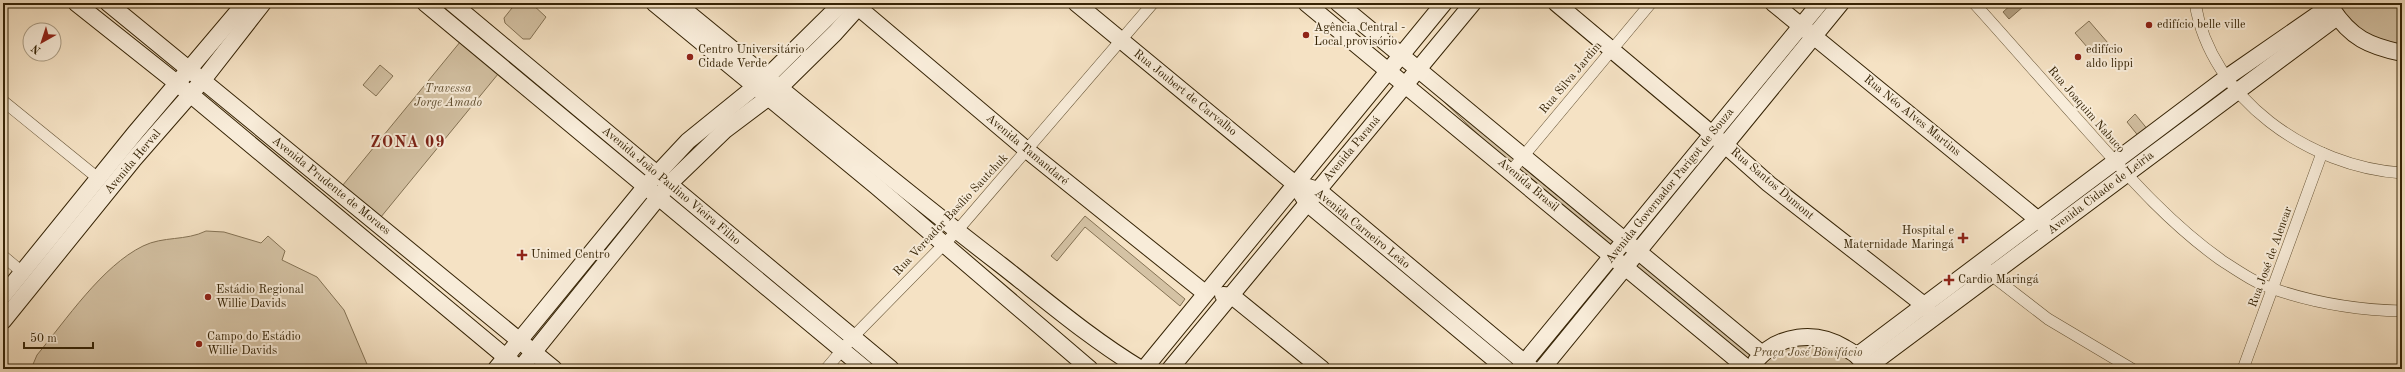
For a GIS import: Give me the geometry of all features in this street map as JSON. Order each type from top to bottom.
[{"type":"main road","name":"Avenida Prudente de Moraes","points":[[76,3],[190,94],[501,363],[520,369]]},
{"type":"main road","name":"Avenida Prudente de Moraes","points":[[108,3],[554,369]]},
{"type":"main road","name":"Avenida Herval","points":[[5,293],[135,133],[245,3]]},
{"type":"main road","name":"Avenida Herval","points":[[7,316],[134,159],[203,80],[263,3]]},
{"type":"main road","name":"Avenida João Paulino Vieira Filho","points":[[425,3],[865,369]]},
{"type":"main road","name":"Avenida João Paulino Vieira Filho","points":[[452,3],[891,369]]},
{"type":"main road","points":[[654,3],[768,87],[1066,318],[1116,354],[1143,369]]},
{"type":"main road","points":[[676,3],[944,244],[1090,369]]},
{"type":"main road","points":[[501,363],[645,187],[663,179],[724,130],[768,87],[808,38],[842,3]]},
{"type":"main road","name":"Rua Joubert de Carvalho","points":[[1076,3],[1295,184]]},
{"type":"main road","name":"Avenida Brasil","points":[[1306,3],[1407,84],[1749,369]]},
{"type":"main road","name":"Avenida Brasil","points":[[1338,3],[1762,354]]},
{"type":"main road","name":"Avenida Paraná","points":[[1143,369],[1402,56],[1444,3]]},
{"type":"main road","name":"Avenida Paraná","points":[[1170,369],[1232,296],[1307,202],[1474,3]]},
{"type":"main road","name":"Rua Santos Dumont","points":[[1556,3],[1725,144],[1798,208],[1929,312]]},
{"type":"main road","name":"Rua Néo Alves Martins","points":[[1773,3],[2051,230]]},
{"type":"main road","name":"Avenida Governador Parigot de Souza","points":[[1525,367],[1625,240],[1820,3]]},
{"type":"main road","name":"Avenida Governador Parigot de Souza","points":[[1542,369],[1841,3]]},
{"type":"main road","points":[[520,369],[658,198],[663,179],[688,141],[803,64],[858,4]]},
{"type":"main road","name":"Avenida Tamandaré","points":[[858,4],[1028,151],[1205,293]]},
{"type":"main road","points":[[2332,9],[2349,31],[2374,47],[2402,53]]},
{"type":"main road","name":"Avenida Cidade de Leiria","points":[[1987,269],[2039,220],[2115,161],[2226,78],[2332,9]]},
{"type":"main road","name":"Avenida Cidade de Leiria","points":[[1863,364],[1987,269],[2051,230],[2238,92],[2332,9]]},
{"type":"main road","points":[[1420,32],[1458,21]]},
{"type":"main road","points":[[803,64],[808,38]]},
{"type":"main road","points":[[688,141],[724,130]]},
{"type":"main road","points":[[134,159],[135,133]]},
{"type":"main road","points":[[1327,146],[1357,144]]},
{"type":"main road","name":"Avenida Carneiro Leão","points":[[1295,184],[1318,190],[1525,367]]},
{"type":"main road","name":"Avenida Carneiro Leão","points":[[1295,184],[1307,202],[1506,369]]},
{"type":"main road","points":[[65,218],[93,211]]},
{"type":"main road","points":[[1264,222],[1264,256]]},
{"type":"main road","points":[[5,293],[7,316]]},
{"type":"main road","points":[[1205,293],[1232,296],[1322,369]]},
{"type":"main road","points":[[1168,338],[1198,336]]},
{"type":"main road","points":[[1749,369],[1762,354],[1775,344],[1791,338],[1807,336],[1829,340],[1863,364]]},
{"type":"street","name":"Rua Vereador Basílio Sautchuk","points":[[826,369],[853,337],[956,232],[1028,151],[1154,3]]},
{"type":"street","name":"Rua Silva Jardim","points":[[1511,171],[1652,3]]},
{"type":"street","name":"Rua Joaquim Nabuco","points":[[1974,3],[2115,161],[2125,175],[2166,216],[2203,247],[2240,272],[2273,289],[2325,303],[2402,311]]},
{"type":"street","points":[[2195,3],[2205,39],[2226,78],[2238,92],[2270,121],[2294,138],[2322,154],[2365,168],[2402,173]]},
{"type":"street","points":[[3,101],[99,179]]},
{"type":"street","name":"Rua José de Alencar","points":[[2243,369],[2322,154]]},
{"type":"street","points":[[3,256],[22,272]]},
{"type":"street","points":[[1987,269],[2048,319],[2132,369]]},
{"type":"green space","points":[[516,3],[531,3],[546,17],[530,39],[523,39],[505,23],[504,18]]},
{"type":"green space","points":[[2329,3],[2402,3],[2402,53],[2374,47]]},
{"type":"green space","points":[[2089,21],[2108,43],[2094,55],[2075,33]]},
{"type":"green space","name":"Travessa Jorge Amado","points":[[465,36],[503,68],[376,223],[338,191]]},
{"type":"green space","points":[[380,65],[393,76],[376,96],[363,85]]},
{"type":"green space","points":[[1415,74],[1622,244],[1615,252],[1513,168]]},
{"type":"green space","points":[[2135,114],[2149,131],[2140,138],[2127,122]]},
{"type":"green space","points":[[1085,216],[1185,299],[1180,306],[1085,227],[1057,261],[1051,256]]},
{"type":"green space","name":"Estádio Regional Willie Davids","points":[[206,231],[224,232],[261,243],[268,236],[285,251],[282,260],[317,277],[344,310],[369,369],[31,369],[37,355],[72,310],[99,280],[128,255],[151,243],[166,239],[191,236]]},
{"type":"green space","name":"Praça José Bonifácio","points":[[1636,254],[1762,354],[1824,338],[1865,369],[1750,369],[1629,263]]},
{"type":"shaded area","points":[[2013,3],[2022,3],[2024,6],[2009,19],[2003,12]]},
{"type":"place","name":"edifício belle ville","points":[[2149,25]]},
{"type":"place","name":"Agência Central - Local provisório","points":[[1306,35]]},
{"type":"place","name":"Centro Universitário Cidade Verde","points":[[690,57]]},
{"type":"place","name":"edifício aldo lippi","points":[[2078,57]]},
{"type":"place","name":"Hospital e Maternidade Maringá","points":[[1963,238]]},
{"type":"place","name":"Unimed Centro","points":[[522,255]]},
{"type":"place","name":"Cardio Maringá","points":[[1949,280]]},
{"type":"place","name":"Estádio Regional Willie Davids","points":[[208,297]]},
{"type":"place","name":"Campo do Estádio Willie Davids","points":[[199,344]]},
{"type":"district","name":"ZONA 09","points":[[408,143]]}]
